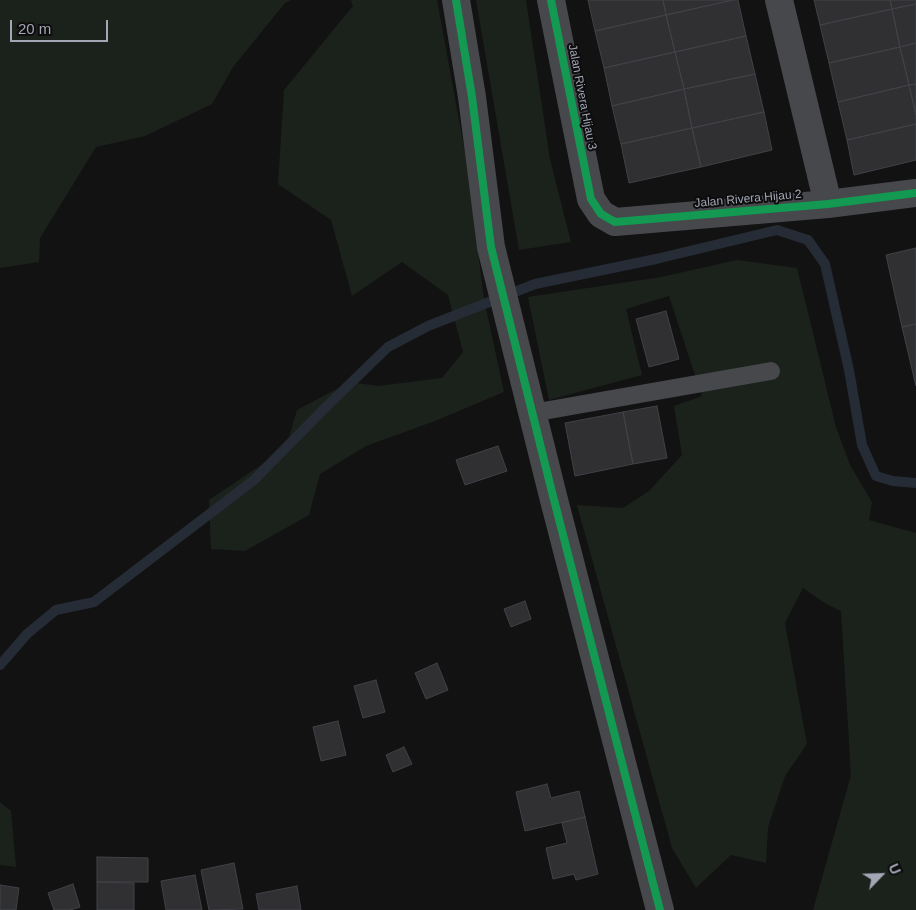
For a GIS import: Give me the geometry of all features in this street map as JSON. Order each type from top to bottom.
[{"type":"street","points":[[456,0],[472,97],[491,247],[660,910]]},
{"type":"street","name":"Jalan Rivera Hijau 3","points":[[551,0],[591,199]]},
{"type":"street","points":[[780,0],[828,204]]},
{"type":"street","name":"Jalan Rivera Hijau 2","points":[[591,199],[601,214],[615,222],[828,204],[916,193]]},
{"type":"lane","points":[[532,413],[771,371]]},
{"type":"shaded area","points":[[0,0],[291,0],[285,3],[233,67],[212,104],[145,136],[96,147],[40,238],[39,262],[0,268]]},
{"type":"shaded area","points":[[351,0],[437,0],[467,164],[484,299],[504,392],[435,421],[366,446],[320,474],[309,515],[245,551],[211,549],[209,500],[286,448],[297,410],[350,382],[378,386],[442,378],[463,352],[448,295],[402,262],[352,296],[331,220],[278,184],[284,90],[353,6]]},
{"type":"shaded area","points":[[476,0],[526,0],[550,159],[571,242],[519,250]]},
{"type":"shaded area","points":[[737,260],[797,268],[836,427],[850,465],[872,502],[869,520],[916,533],[916,910],[813,910],[851,775],[841,611],[826,604],[803,588],[785,623],[807,744],[785,776],[768,827],[766,863],[731,855],[696,888],[672,848],[577,505],[623,508],[649,491],[682,455],[674,406],[702,396],[669,296],[626,309],[642,375],[549,400],[528,297],[661,277]]},
{"type":"shaded area","points":[[0,802],[11,811],[16,867],[0,865]]},
{"type":"building","points":[[588,0],[663,0],[666,15],[595,31]]},
{"type":"building","points":[[663,0],[733,0],[666,15]]},
{"type":"building","points":[[738,0],[746,36],[675,52],[666,15]]},
{"type":"building","points":[[814,0],[890,0],[892,9],[820,25]]},
{"type":"building","points":[[890,0],[916,0],[916,4],[892,9]]},
{"type":"building","points":[[916,4],[916,43],[900,47],[892,9]]},
{"type":"building","points":[[892,9],[900,47],[829,63],[820,25]]},
{"type":"building","points":[[666,15],[675,52],[604,68],[595,31]]},
{"type":"building","points":[[746,36],[755,74],[684,89],[675,52]]},
{"type":"building","points":[[916,43],[916,84],[909,85],[900,47]]},
{"type":"building","points":[[900,47],[909,85],[838,102],[829,63]]},
{"type":"building","points":[[675,52],[684,89],[612,106],[604,68]]},
{"type":"building","points":[[755,74],[764,112],[692,128],[684,89]]},
{"type":"building","points":[[916,84],[916,115],[909,85]]},
{"type":"building","points":[[909,85],[916,115],[916,124],[847,140],[838,102]]},
{"type":"building","points":[[684,89],[692,128],[621,144],[612,106]]},
{"type":"building","points":[[764,112],[772,150],[701,167],[692,128]]},
{"type":"building","points":[[916,124],[916,160],[854,175],[847,140]]},
{"type":"building","points":[[692,128],[701,167],[629,183],[621,144]]},
{"type":"building","points":[[916,248],[916,324],[902,327],[886,255]]},
{"type":"building","points":[[666,311],[679,359],[649,367],[636,319]]},
{"type":"building","points":[[916,324],[916,386],[902,327]]},
{"type":"building","points":[[657,406],[667,458],[633,464],[623,412]]},
{"type":"building","points":[[623,412],[633,464],[575,476],[565,423]]},
{"type":"building","points":[[498,446],[507,471],[465,485],[456,460]]},
{"type":"building","points":[[525,601],[531,619],[511,627],[504,609]]},
{"type":"building","points":[[437,663],[448,690],[426,699],[415,673]]},
{"type":"building","points":[[376,680],[385,712],[363,718],[354,686]]},
{"type":"building","points":[[338,721],[346,755],[321,761],[313,727]]},
{"type":"building","points":[[404,747],[412,764],[393,772],[386,755]]},
{"type":"building","points":[[547,784],[551,798],[579,791],[585,817],[525,831],[516,792]]},
{"type":"building","points":[[585,817],[598,874],[576,880],[574,874],[553,879],[546,848],[567,843],[562,823]]},
{"type":"building","points":[[97,857],[148,858],[148,882],[97,882]]},
{"type":"building","points":[[234,863],[243,909],[209,910],[201,870]]},
{"type":"building","points":[[195,875],[202,910],[166,910],[161,881]]},
{"type":"building","points":[[97,882],[134,883],[134,910],[97,910]]},
{"type":"building","points":[[73,884],[80,907],[70,910],[54,910],[48,893]]},
{"type":"building","points":[[0,885],[19,888],[16,910],[0,910]]},
{"type":"building","points":[[297,886],[301,910],[259,910],[256,894]]},
{"type":"waterway","points":[[0,665],[27,634],[56,610],[94,602],[254,480],[388,347],[428,326],[535,284],[656,259],[777,230],[808,240],[825,264],[849,370],[862,445],[876,476],[893,481],[916,483]]},
{"type":"cycle path","points":[[456,0],[472,97],[491,247],[660,910]]},
{"type":"cycle path","points":[[551,0],[591,199],[601,214],[615,222],[828,204],[916,193]]}]
